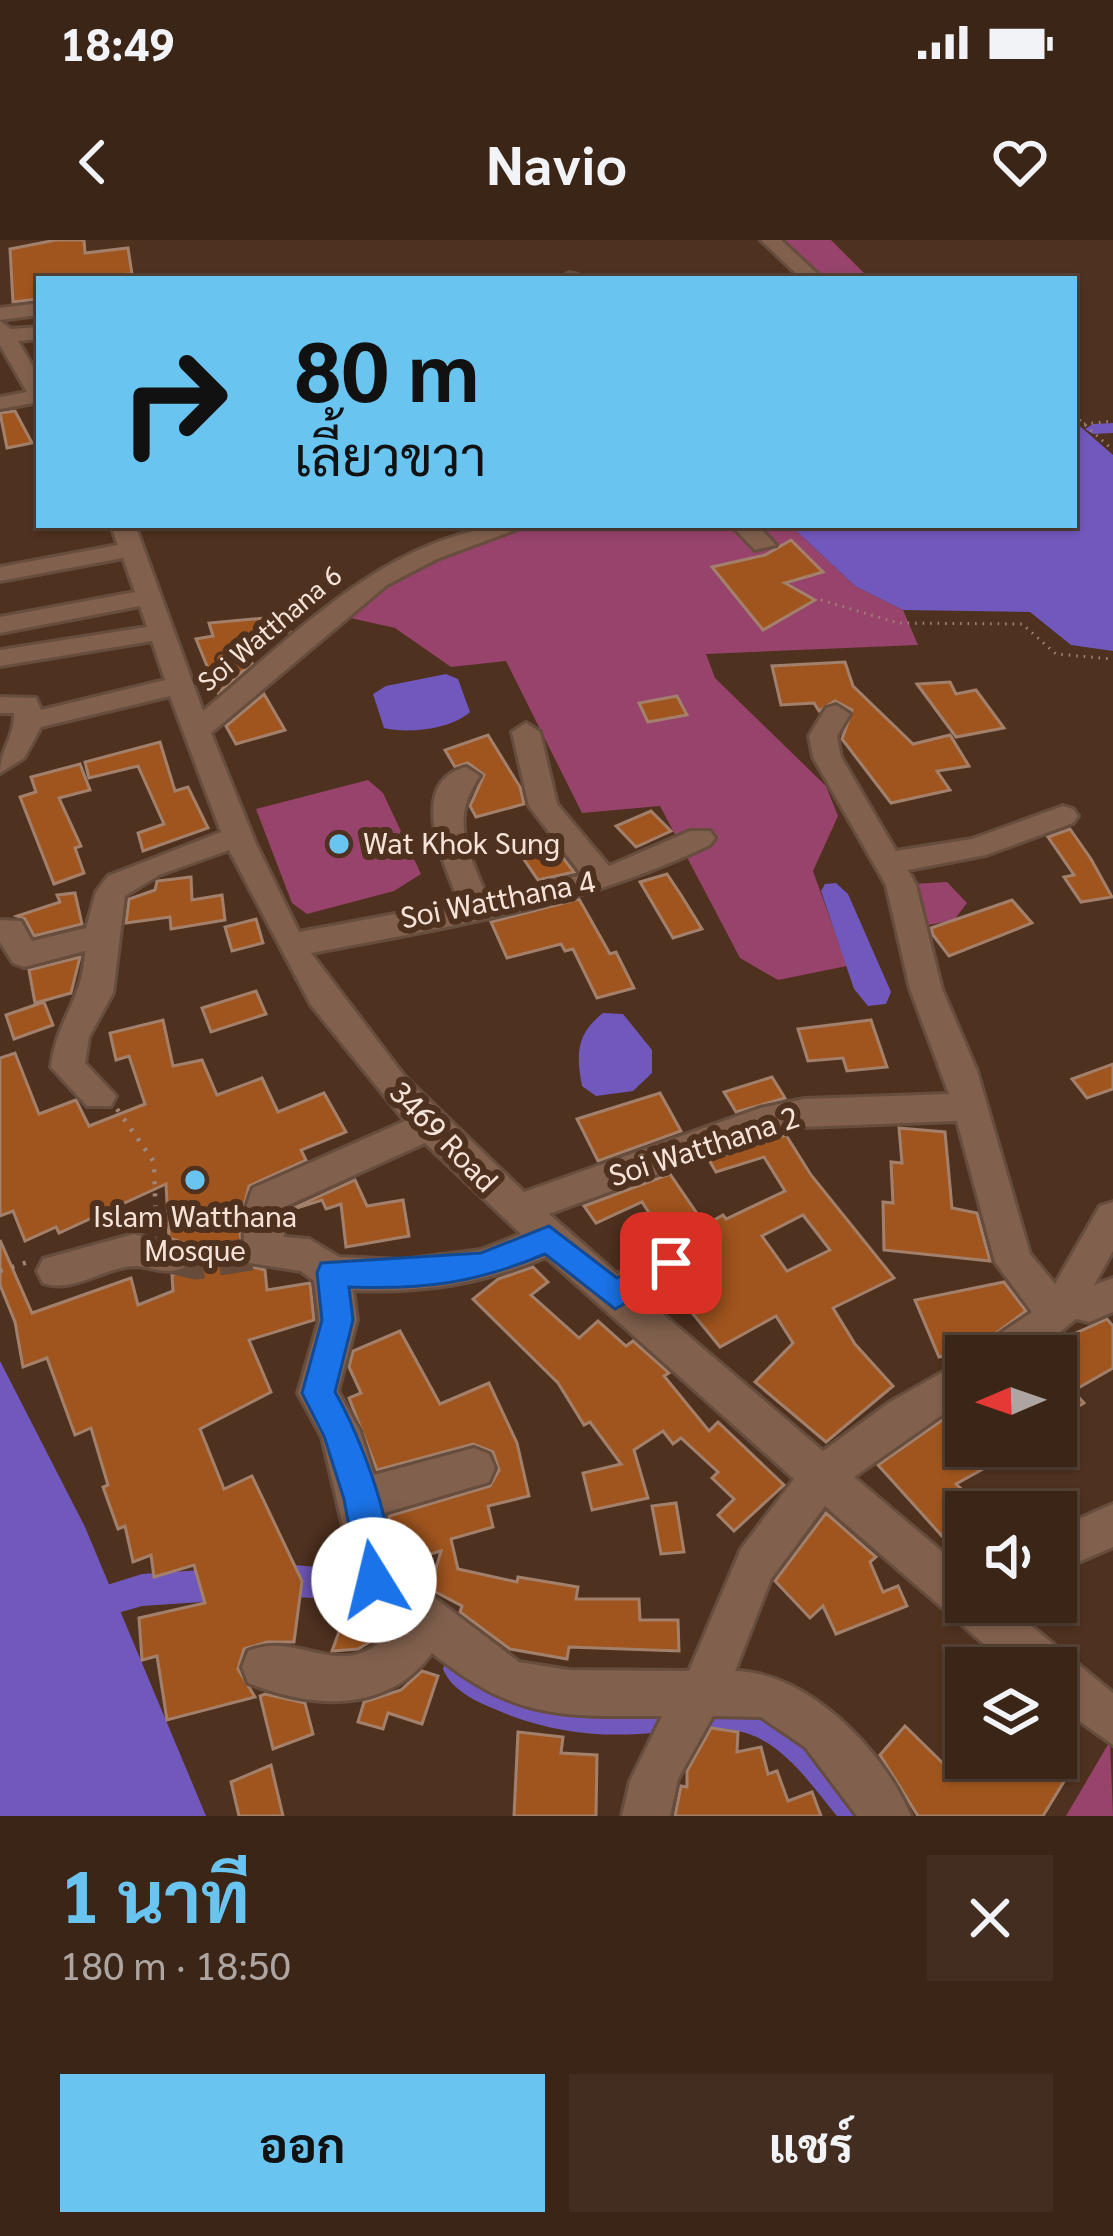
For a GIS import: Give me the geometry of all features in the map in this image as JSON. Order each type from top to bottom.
[{"type":"street","points":[[770,240],[810,276]]},
{"type":"street","points":[[1,326],[36,310]]},
{"type":"street","points":[[1,326],[36,332]]},
{"type":"street","points":[[1,326],[36,390]]},
{"type":"street","points":[[0,403],[36,397]]},
{"type":"street","name":"Soi Watthana 6","points":[[197,730],[378,580],[428,554],[507,528]]},
{"type":"street","points":[[746,528],[764,545]]},
{"type":"street","points":[[0,574],[128,537]]},
{"type":"street","name":"3469 Road","points":[[128,537],[237,837],[290,945],[339,1021],[426,1127],[516,1211],[945,1581]]},
{"type":"street","points":[[0,625],[150,597]]},
{"type":"street","points":[[0,658],[163,632]]},
{"type":"street","points":[[31,721],[180,685]]},
{"type":"street","points":[[0,706],[26,704],[31,721],[19,751],[0,764]]},
{"type":"street","points":[[836,714],[824,736],[827,757],[901,885],[926,989],[960,1071],[1014,1262],[1064,1307],[1089,1305],[1113,1295]]},
{"type":"street","points":[[526,732],[543,806],[603,880]]},
{"type":"street","points":[[466,776],[447,798],[446,818],[476,907]]},
{"type":"street","points":[[890,863],[976,848],[1063,816]]},
{"type":"street","points":[[99,1096],[74,1075],[68,1052],[75,1022],[99,989],[100,936],[116,884],[237,837]]},
{"type":"street","name":"Soi Watthana 4","points":[[290,945],[560,894],[700,838]]},
{"type":"street","points":[[0,932],[10,929],[24,955],[100,936]]},
{"type":"street","name":"Soi Watthana 2","points":[[516,1211],[760,1122],[804,1113],[968,1107]]},
{"type":"street","points":[[426,1127],[266,1199],[262,1214],[265,1252],[309,1256],[332,1273],[402,1276],[483,1266],[549,1239]]},
{"type":"street","points":[[1027,1335],[1064,1307],[1113,1217]]},
{"type":"street","points":[[56,1271],[134,1250],[163,1255]]},
{"type":"street","points":[[615,1295],[671,1263]]},
{"type":"street","points":[[332,1273],[338,1320],[318,1393],[340,1431],[361,1499],[374,1580],[420,1633],[517,1684],[569,1693],[698,1699],[767,1694],[821,1731],[887,1816]]},
{"type":"street","points":[[646,1816],[660,1758],[698,1699],[754,1566],[820,1475],[945,1391]]},
{"type":"street","points":[[361,1499],[474,1468]]},
{"type":"street","points":[[1077,1542],[1113,1525]]},
{"type":"street","name":"3469 Road","points":[[994,1623],[1022,1647]]},
{"type":"street","points":[[264,1667],[334,1684],[348,1682],[393,1666],[420,1633]]},
{"type":"street","points":[[1077,1693],[1113,1722]]},
{"type":"path","points":[[1077,418],[1113,450]]},
{"type":"path","points":[[1084,424],[1113,422]]},
{"type":"path","points":[[821,600],[898,623],[1022,624],[1056,654],[1113,659]]},
{"type":"path","points":[[99,1096],[114,1104],[154,1162],[163,1255]]},
{"type":"shaded area","points":[[782,240],[831,240],[867,276],[822,276]]},
{"type":"shaded area","points":[[1077,424],[1113,455],[1113,651],[1071,645],[1030,612],[903,610],[855,586],[793,528],[1077,528]]},
{"type":"shaded area","points":[[517,528],[793,528],[855,586],[903,610],[918,645],[706,654],[715,678],[826,786],[838,816],[813,871],[847,966],[778,980],[740,958],[660,806],[582,813],[506,661],[451,667],[395,628],[346,617],[386,584],[452,551]]},
{"type":"shaded area","points":[[446,674],[458,679],[470,712],[429,729],[384,728],[373,694],[386,686]]},
{"type":"shaded area","points":[[368,780],[383,793],[421,874],[394,891],[307,914],[292,903],[256,809]]},
{"type":"shaded area","points":[[947,882],[967,903],[954,920],[923,926],[913,884]]},
{"type":"shaded area","points":[[836,883],[848,894],[891,992],[886,1004],[868,1006],[854,989],[821,891],[825,884]]},
{"type":"shaded area","points":[[603,1013],[623,1014],[652,1050],[652,1073],[633,1091],[596,1096],[582,1086],[580,1045],[587,1029]]},
{"type":"shaded area","points":[[0,1361],[85,1527],[206,1816],[0,1816]]},
{"type":"shaded area","points":[[1110,1741],[1113,1816],[1066,1816]]},
{"type":"building","points":[[56,240],[84,240],[85,253],[128,248],[132,274],[36,276],[36,299],[13,302],[10,249]]},
{"type":"building","points":[[15,411],[32,443],[7,448],[0,413]]},
{"type":"building","points":[[791,540],[823,572],[785,583],[815,600],[763,630],[712,567],[765,555]]},
{"type":"building","points":[[287,616],[290,631],[245,651],[252,663],[218,693],[196,639],[213,636],[209,623]]},
{"type":"building","points":[[845,662],[853,686],[913,744],[950,735],[969,766],[937,771],[950,790],[891,803],[842,739],[852,710],[835,701],[819,711],[814,703],[781,705],[772,666]]},
{"type":"building","points":[[950,682],[956,694],[976,690],[1004,728],[956,737],[917,684]]},
{"type":"building","points":[[264,694],[285,730],[236,744],[226,726]]},
{"type":"building","points":[[677,696],[687,715],[648,722],[639,703]]},
{"type":"building","points":[[488,735],[520,787],[524,804],[476,817],[470,806],[484,775],[468,763],[455,767],[445,750]]},
{"type":"building","points":[[160,742],[175,791],[188,787],[208,828],[143,851],[138,833],[164,824],[138,766],[89,778],[85,762]]},
{"type":"building","points":[[80,764],[90,790],[59,798],[81,846],[75,848],[84,873],[54,884],[20,797],[36,792],[31,777]]},
{"type":"building","points":[[651,811],[671,831],[636,847],[616,826]]},
{"type":"building","points":[[1070,829],[1112,897],[1081,902],[1064,877],[1074,875],[1048,837]]},
{"type":"building","points":[[553,845],[574,872],[538,880],[521,855]]},
{"type":"building","points":[[667,874],[702,929],[673,938],[640,882]]},
{"type":"building","points":[[191,877],[192,900],[222,895],[225,920],[171,929],[170,917],[126,923],[129,899],[155,890],[157,881]]},
{"type":"building","points":[[75,893],[82,924],[34,936],[25,919],[17,916],[60,902],[57,895]]},
{"type":"building","points":[[579,899],[610,954],[616,952],[634,988],[597,998],[573,949],[565,951],[561,944],[507,958],[491,922]]},
{"type":"building","points":[[1012,900],[1032,923],[949,956],[933,935],[931,928]]},
{"type":"building","points":[[256,919],[263,943],[232,951],[225,927]]},
{"type":"building","points":[[80,957],[71,993],[35,1003],[29,970]]},
{"type":"building","points":[[256,991],[266,1014],[211,1032],[202,1008]]},
{"type":"building","points":[[44,1002],[53,1025],[14,1039],[6,1015]]},
{"type":"building","points":[[163,1020],[173,1066],[202,1060],[217,1095],[262,1078],[278,1112],[324,1093],[346,1132],[301,1150],[306,1160],[249,1186],[239,1226],[245,1265],[265,1270],[267,1290],[310,1283],[314,1320],[249,1340],[271,1392],[200,1429],[224,1489],[252,1476],[302,1581],[294,1642],[267,1642],[244,1649],[238,1669],[255,1697],[167,1720],[157,1656],[142,1660],[139,1618],[205,1603],[194,1565],[154,1577],[151,1555],[133,1562],[125,1526],[118,1529],[103,1487],[108,1485],[91,1428],[75,1435],[47,1358],[23,1367],[15,1322],[0,1285],[0,1240],[32,1313],[131,1278],[138,1305],[173,1291],[172,1275],[187,1270],[193,1259],[187,1244],[169,1238],[166,1184],[59,1233],[56,1227],[25,1241],[13,1211],[0,1216],[0,1058],[15,1053],[39,1114],[76,1100],[89,1126],[145,1104],[129,1056],[116,1060],[110,1033]]},
{"type":"building","points":[[871,1020],[887,1067],[847,1071],[843,1058],[808,1061],[798,1029]]},
{"type":"building","points":[[1113,1064],[1113,1089],[1087,1098],[1072,1079]]},
{"type":"building","points":[[772,1077],[785,1098],[736,1112],[724,1092]]},
{"type":"building","points":[[660,1093],[681,1131],[598,1161],[577,1119]]},
{"type":"building","points":[[899,1128],[945,1132],[952,1208],[977,1213],[990,1261],[884,1250],[883,1202],[893,1203],[891,1162],[902,1163]]},
{"type":"building","points":[[786,1135],[811,1175],[894,1278],[833,1308],[855,1344],[893,1386],[826,1442],[755,1382],[793,1343],[776,1316],[720,1347],[671,1287],[700,1263],[674,1228],[662,1233],[642,1202],[596,1223],[584,1206],[670,1174],[705,1225],[785,1191],[764,1157],[716,1172],[709,1160]],"holes":[[[803,1215],[830,1250],[787,1271],[762,1236]]]},
{"type":"building","points":[[355,1180],[367,1206],[403,1200],[409,1236],[346,1247],[341,1204],[326,1209],[322,1200],[287,1211]]},
{"type":"building","points":[[533,1267],[548,1282],[531,1295],[579,1338],[598,1321],[626,1346],[633,1341],[669,1373],[664,1376],[709,1431],[718,1422],[784,1485],[734,1531],[718,1515],[734,1499],[712,1478],[718,1472],[681,1438],[673,1444],[663,1431],[634,1450],[648,1498],[592,1510],[583,1473],[621,1464],[590,1422],[584,1425],[558,1383],[473,1299],[498,1279]]},
{"type":"building","points":[[1004,1282],[1026,1311],[994,1335],[945,1335],[945,1356],[939,1357],[915,1300]]},
{"type":"building","points":[[1107,1319],[1113,1326],[1113,1368],[1077,1389],[1077,1335],[1072,1335]]},
{"type":"building","points":[[400,1331],[440,1404],[489,1383],[517,1443],[529,1496],[488,1506],[493,1527],[451,1539],[458,1569],[517,1582],[518,1577],[578,1587],[576,1599],[639,1599],[640,1620],[678,1620],[679,1651],[569,1647],[567,1659],[510,1649],[460,1612],[462,1606],[430,1589],[441,1551],[398,1563],[389,1516],[490,1486],[499,1470],[493,1452],[473,1444],[377,1470],[349,1398],[361,1393],[349,1367],[353,1351]]},
{"type":"building","points":[[945,1418],[945,1467],[987,1467],[956,1484],[964,1491],[945,1491],[945,1539],[878,1465]]},
{"type":"building","points":[[676,1503],[684,1552],[661,1554],[652,1506]]},
{"type":"building","points":[[826,1513],[876,1557],[870,1562],[883,1592],[898,1586],[907,1606],[836,1634],[823,1606],[810,1618],[775,1581]]},
{"type":"building","points":[[347,1610],[385,1621],[380,1636],[358,1649],[332,1651]]},
{"type":"building","points":[[422,1671],[438,1676],[422,1724],[388,1713],[383,1729],[358,1722],[364,1702],[401,1690]]},
{"type":"building","points":[[260,1696],[305,1703],[313,1734],[273,1749]]},
{"type":"building","points":[[905,1726],[945,1765],[945,1779],[1065,1779],[1043,1816],[918,1816],[880,1755]]},
{"type":"building","points":[[711,1728],[738,1732],[737,1752],[761,1747],[768,1774],[777,1771],[788,1801],[812,1792],[821,1816],[675,1816],[681,1786],[687,1787],[687,1771]]},
{"type":"building","points":[[518,1732],[563,1737],[561,1753],[597,1755],[596,1816],[514,1816]]},
{"type":"building","points":[[271,1765],[283,1816],[239,1816],[231,1782]]},
{"type":"waterway","points":[[1093,429],[1113,428]]},
{"type":"waterway","points":[[272,1581],[332,1584],[386,1609]]},
{"type":"waterway","points":[[83,1607],[142,1590],[231,1584]]},
{"type":"waterway","points":[[459,1669],[498,1694],[563,1714],[632,1718],[713,1712],[760,1721],[802,1750],[859,1816]]},
{"type":"tunnel","points":[[170,1257],[196,1263],[262,1252]]},
{"type":"place","name":"Wat Khok Sung","points":[[339,844]]},
{"type":"place","name":"Islam Watthana Mosque","points":[[195,1180]]},
{"type":"route","points":[[374,1580],[361,1499],[340,1431],[318,1393],[338,1320],[332,1273],[402,1276],[483,1266],[549,1239],[615,1295],[671,1263]]}]
